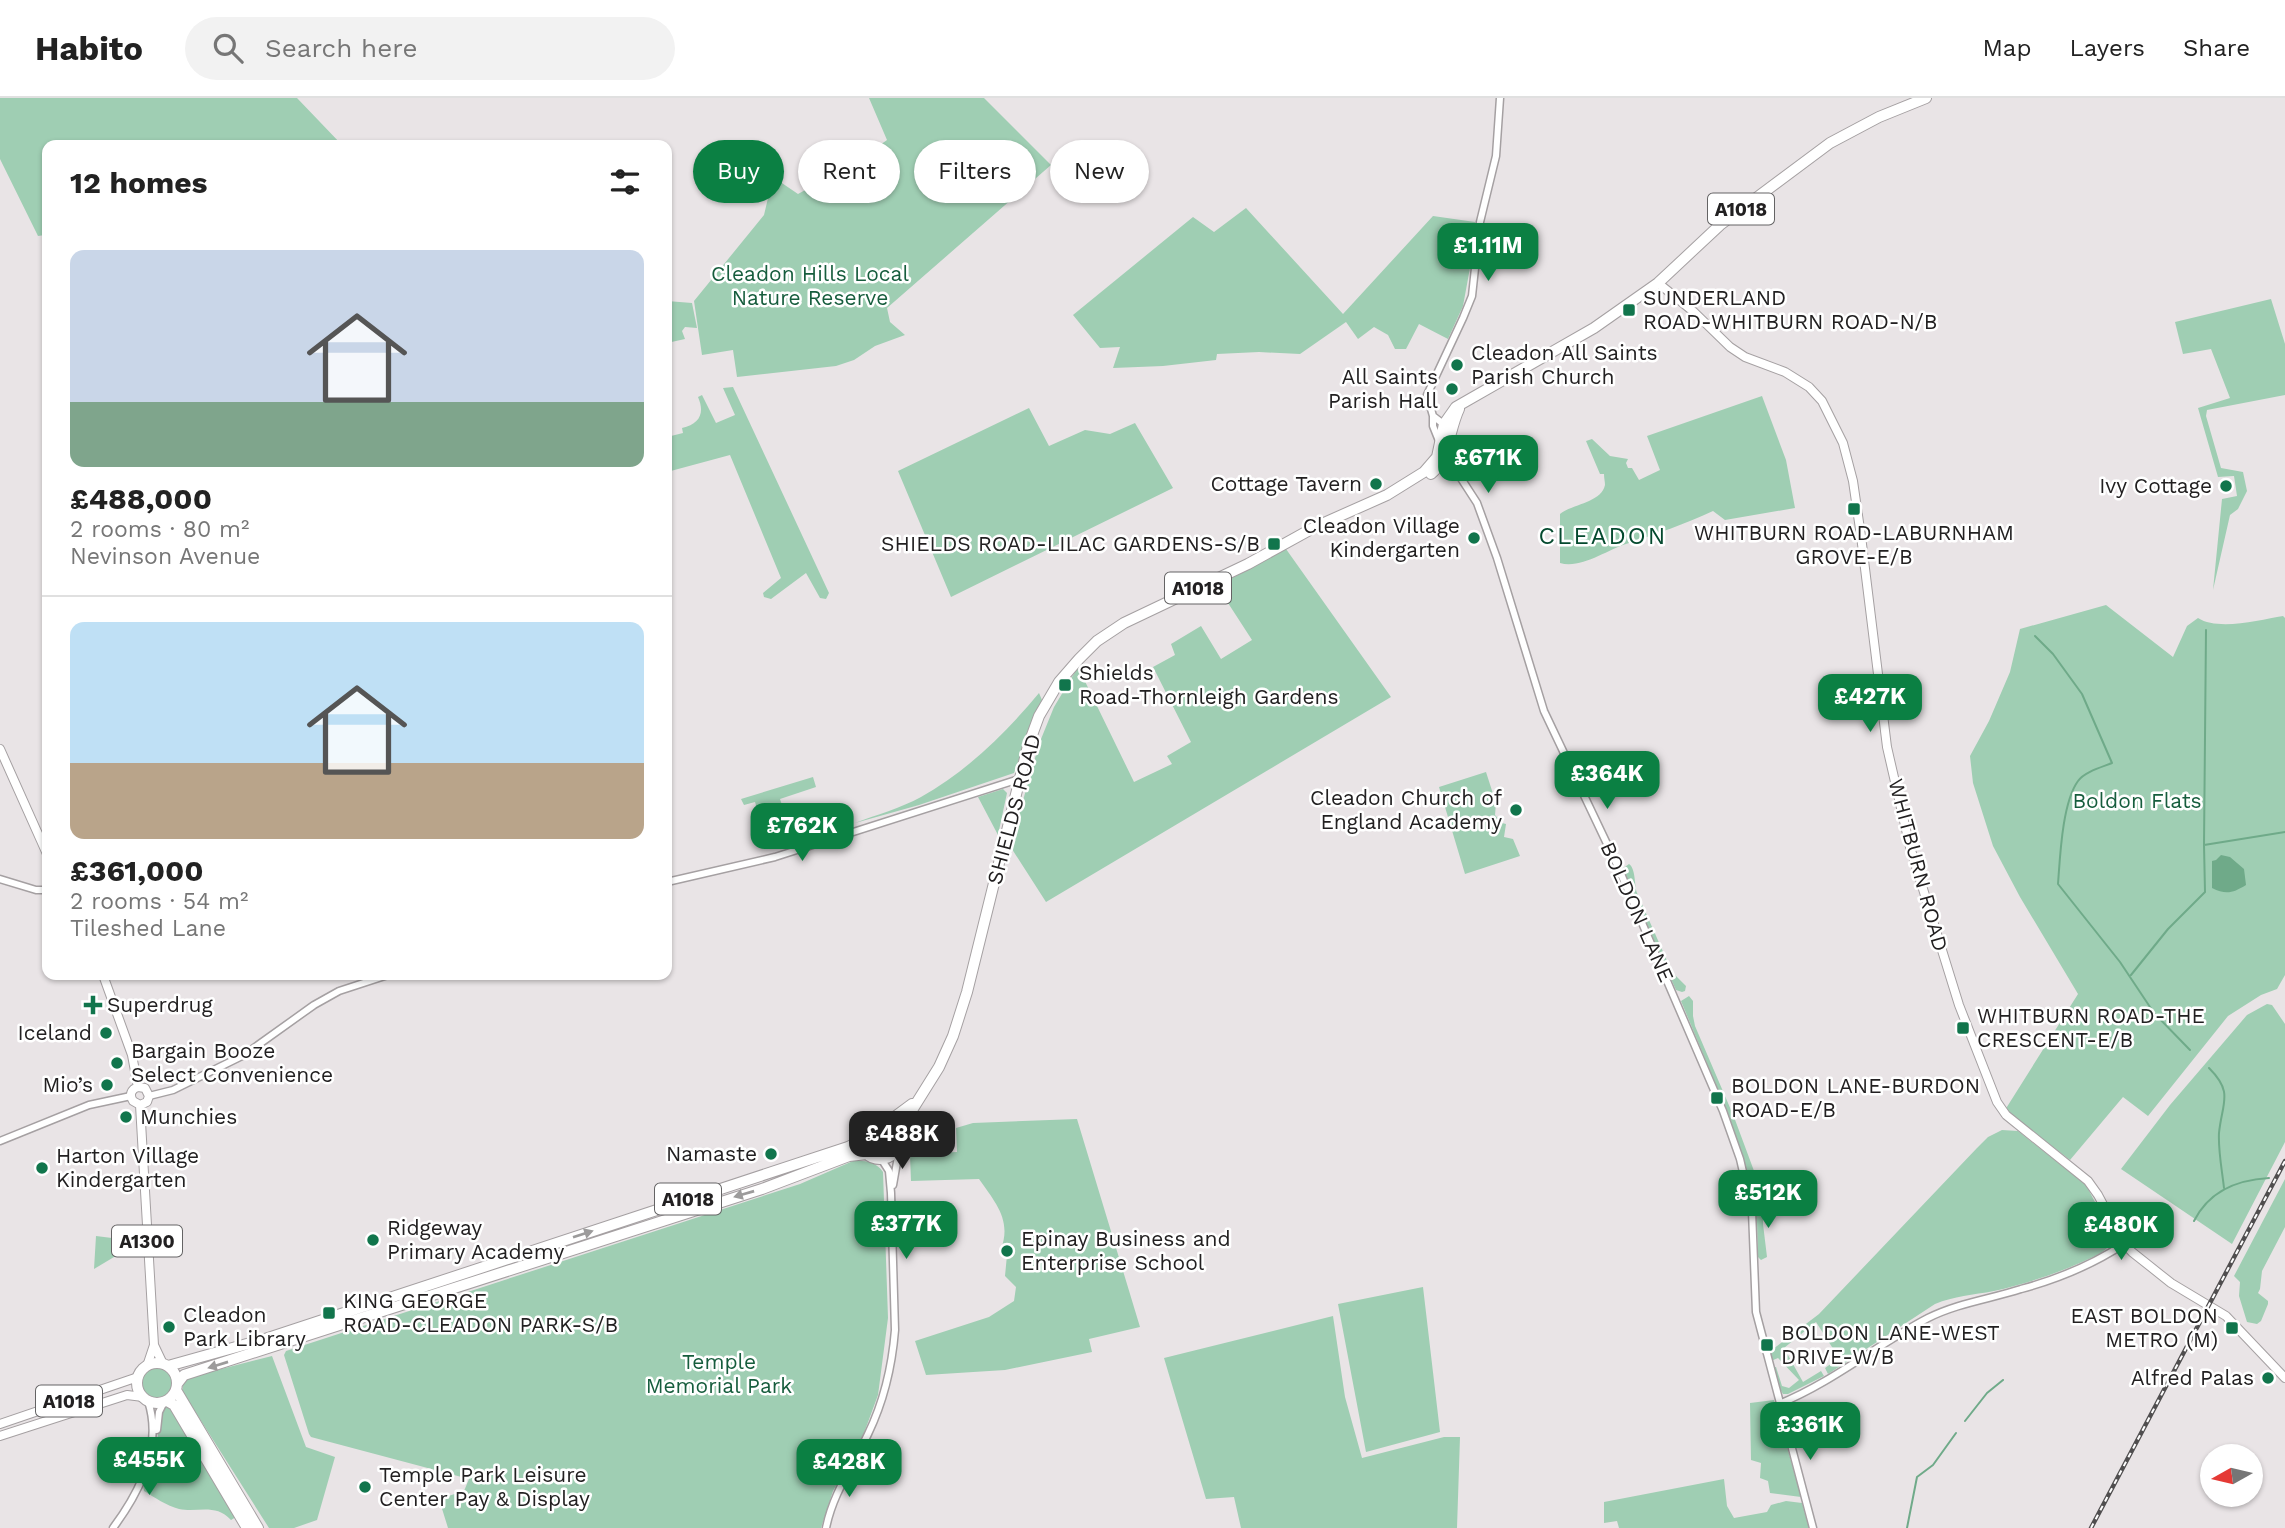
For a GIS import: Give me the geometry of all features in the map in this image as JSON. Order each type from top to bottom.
[{"type":"highway","name":"A1018","points":[[1439,459],[1451,411],[1594,328],[1658,283],[1720,225],[1823,148],[1849,131],[1926,98]]},
{"type":"highway","name":"A1018","points":[[1439,459],[1440,443],[1447,427]]},
{"type":"highway","name":"SHIELDS ROAD","points":[[901,1141],[917,1099],[939,1067],[953,1036],[967,992],[1028,746],[1048,698],[1097,641],[1124,624],[1248,564],[1315,527],[1387,495],[1424,472],[1439,459]]},
{"type":"highway","name":"SHIELDS ROAD","points":[[889,1121],[917,1099]]},
{"type":"highway","name":"A1018","points":[[177,1387],[184,1376],[448,1277],[848,1147],[860,1141],[869,1122],[875,1119],[889,1121]]},
{"type":"highway","points":[[889,1121],[897,1128],[901,1141]]},
{"type":"highway","points":[[860,1141],[871,1158],[882,1160]]},
{"type":"highway","name":"A1018","points":[[882,1160],[894,1155],[901,1141]]},
{"type":"highway","name":"A1018","points":[[166,1365],[312,1329],[452,1289],[762,1189],[849,1156],[867,1154]]},
{"type":"highway","points":[[617,1223],[621,1234]]},
{"type":"highway","points":[[481,1266],[485,1278]]},
{"type":"highway","points":[[448,1277],[452,1289]]},
{"type":"highway","points":[[247,1528],[174,1405],[145,1399],[137,1384],[138,1377],[146,1366],[155,1363],[166,1365],[175,1373],[177,1387],[258,1528]]},
{"type":"highway","points":[[165,1401],[177,1387]]},
{"type":"main road","name":"WHITBURN ROAD","points":[[1658,283],[1694,312],[1730,347],[1745,357],[1785,372],[1809,387],[1822,401],[1843,443],[1853,481],[1861,536],[1887,747],[1910,847],[1959,1005],[1997,1102],[2006,1115],[2088,1181],[2124,1244]]},
{"type":"main road","points":[[0,750],[42,843]]},
{"type":"main road","points":[[105,980],[132,1055],[138,1087]]},
{"type":"main road","points":[[138,1087],[145,1088],[149,1096],[146,1102],[140,1105],[132,1101],[131,1096],[132,1090],[138,1087]]},
{"type":"main road","name":"A1300","points":[[140,1105],[154,1345],[146,1366]]},
{"type":"main road","points":[[2124,1244],[2171,1283],[2226,1316],[2285,1378]]},
{"type":"main road","name":"A1300","points":[[154,1345],[166,1365]]},
{"type":"main road","name":"A1018","points":[[0,1424],[138,1377]]},
{"type":"main road","name":"A1018","points":[[0,1436],[127,1395],[145,1399]]},
{"type":"street","points":[[1440,443],[1427,398],[1429,387],[1472,296],[1480,222],[1496,156],[1500,98]]},
{"type":"street","points":[[1433,416],[1447,427]]},
{"type":"street","name":"BOLDON LANE","points":[[1439,459],[1455,469],[1477,503],[1545,712],[1602,832],[1735,1142],[1754,1223],[1756,1312],[1813,1528]]},
{"type":"street","points":[[672,881],[775,857],[1019,779]]},
{"type":"street","points":[[0,879],[42,890]]},
{"type":"street","points":[[149,1096],[173,1090],[244,1055],[314,1005],[339,991],[373,980]]},
{"type":"street","points":[[0,1141],[89,1105],[131,1096]]},
{"type":"street","points":[[891,1193],[901,1141]]},
{"type":"street","points":[[826,1528],[839,1488],[875,1419],[888,1379],[895,1330],[891,1193],[889,1171],[882,1160]]},
{"type":"street","points":[[1779,1404],[1852,1366],[1928,1318],[1963,1304],[2020,1290],[2072,1272],[2124,1244]]},
{"type":"street","points":[[145,1399],[152,1415],[153,1448]]},
{"type":"street","points":[[113,1528],[137,1490],[153,1448],[159,1409],[165,1401]]},
{"type":"green space","points":[[0,98],[297,98],[337,140],[42,140],[42,235],[38,236],[0,159]]},
{"type":"green space","name":"Cleadon Hills Local Nature Reserve","points":[[869,98],[984,98],[1026,140],[914,140],[914,203],[1007,203],[887,308],[890,322],[905,335],[875,346],[854,360],[836,366],[737,377],[733,350],[702,355],[694,301],[764,215],[767,203],[784,203],[784,184],[798,194],[798,203],[900,203],[900,140],[887,140]]},
{"type":"green space","name":"Cleadon Hills Local Nature Reserve","points":[[1036,150],[1050,164],[1036,178]]},
{"type":"green space","points":[[1246,208],[1343,314],[1433,216],[1475,222],[1463,306],[1448,339],[1419,324],[1406,349],[1395,349],[1388,335],[1374,327],[1358,339],[1346,322],[1300,354],[1217,354],[1216,360],[1113,368],[1120,347],[1100,348],[1073,315],[1193,217],[1214,232]]},
{"type":"green space","points":[[2271,299],[2285,344],[2285,395],[2207,410],[2206,416],[2221,468],[2243,472],[2247,491],[2238,509],[2230,515],[2213,590],[2222,499],[2237,496],[2234,476],[2218,477],[2198,408],[2230,398],[2211,349],[2183,354],[2175,322]]},
{"type":"green space","points":[[672,301],[692,303],[697,328],[685,327],[682,331],[685,339],[672,342]]},
{"type":"green space","points":[[733,387],[829,593],[826,599],[820,598],[806,573],[771,599],[764,597],[763,593],[781,578],[730,455],[672,471],[672,436],[683,433],[682,428],[697,421],[701,413],[698,397],[702,395],[716,423],[735,415],[723,388]]},
{"type":"green space","points":[[1762,396],[1786,460],[1795,508],[1725,520],[1713,511],[1585,561],[1560,563],[1560,514],[1598,496],[1605,485],[1604,474],[1600,474],[1586,441],[1592,439],[1610,456],[1628,459],[1628,468],[1632,468],[1639,480],[1660,470],[1647,436]]},
{"type":"green space","points":[[1029,408],[1049,446],[1085,430],[1110,434],[1135,423],[1173,488],[951,597],[898,471]]},
{"type":"green space","points":[[1286,549],[1391,697],[1046,902],[1010,846],[1039,744],[1054,707],[1078,667],[1134,782],[1172,764],[1167,756],[1191,742],[1153,667],[1175,655],[1171,644],[1201,626],[1221,659],[1252,640],[1217,586]]},
{"type":"green space","name":"Boldon Flats","points":[[2106,605],[2173,657],[2187,626],[2198,618],[2216,624],[2228,624],[2283,616],[2285,618],[2285,975],[2277,989],[2261,995],[2228,1016],[2148,1116],[2123,1097],[2070,1160],[2005,1110],[2078,994],[1993,846],[1973,783],[1970,756],[1989,721],[2010,672],[2020,629]]},
{"type":"green space","points":[[1039,693],[1042,700],[1014,773],[855,823],[913,801],[954,776],[999,737]]},
{"type":"green space","points":[[1486,772],[1496,803],[1495,815],[1506,824],[1504,837],[1513,839],[1520,856],[1465,874],[1439,787]]},
{"type":"green space","points":[[813,777],[816,787],[780,799],[786,817],[762,825],[755,802],[744,805],[741,799]]},
{"type":"green space","points":[[1003,789],[1007,793],[998,835],[978,797]]},
{"type":"green space","points":[[1629,864],[1634,873],[1637,893],[1672,972],[1686,986],[1685,991],[1676,990],[1622,869]]},
{"type":"green space","points":[[1689,996],[1693,1001],[1695,1026],[1757,1179],[1752,1182],[1748,1179],[1729,1116],[1681,1001]]},
{"type":"green space","points":[[2267,1004],[2272,1005],[2285,1024],[2285,1142],[2232,1244],[2121,1169],[2170,1105],[2247,1015]]},
{"type":"green space","name":"Epinay Business and Enterprise School","points":[[1077,1119],[1140,1327],[1089,1339],[1092,1352],[1005,1370],[926,1375],[915,1341],[989,1317],[1014,1301],[1016,1287],[1005,1276],[1007,1255],[1001,1249],[1004,1239],[1003,1220],[979,1179],[911,1181],[910,1154],[957,1152],[956,1128],[973,1123]]},
{"type":"green space","points":[[2002,1130],[2018,1131],[2086,1185],[2113,1236],[2109,1246],[2092,1258],[2038,1279],[1935,1304],[1828,1374],[1825,1368],[1839,1358],[1816,1322],[1784,1348],[1803,1382],[1821,1371],[1824,1376],[1783,1394],[1777,1384],[1774,1367],[1782,1386],[1789,1388],[1799,1380],[1778,1358],[1771,1361],[1769,1352],[1819,1314],[1977,1148],[1988,1137]]},
{"type":"green space","name":"Temple Memorial Park","points":[[853,1161],[870,1162],[883,1172],[888,1318],[878,1395],[864,1433],[833,1491],[821,1528],[448,1528],[439,1499],[464,1491],[469,1479],[311,1437],[309,1434],[284,1355],[286,1351],[800,1184]]},
{"type":"green space","points":[[2285,1179],[2285,1227],[2262,1271],[2258,1293],[2268,1304],[2261,1321],[2257,1324],[2247,1322],[2239,1296],[2240,1282],[2234,1276]]},
{"type":"green space","points":[[1759,1186],[1763,1190],[1767,1257],[1761,1260],[1758,1257],[1757,1222],[1752,1191]]},
{"type":"green space","points":[[96,1236],[112,1238],[119,1254],[94,1269]]},
{"type":"green space","points":[[1423,1287],[1440,1432],[1366,1452],[1338,1304]]},
{"type":"green space","points":[[1333,1316],[1345,1397],[1362,1458],[1444,1437],[1460,1437],[1457,1528],[1241,1528],[1234,1497],[1206,1499],[1164,1358]]},
{"type":"green space","points":[[272,1356],[306,1447],[335,1457],[317,1520],[294,1528],[269,1528],[182,1391],[184,1381],[194,1376]]},
{"type":"green space","points":[[157,1368],[168,1372],[172,1383],[168,1394],[157,1398],[146,1394],[142,1383],[146,1372]]},
{"type":"green space","points":[[1774,1400],[1801,1497],[1770,1493],[1768,1481],[1760,1478],[1761,1463],[1751,1460],[1750,1403]]},
{"type":"green space","points":[[168,1406],[236,1517],[231,1520],[213,1510],[174,1508],[144,1491],[143,1485],[156,1449],[161,1411]]},
{"type":"green space","points":[[1724,1479],[1727,1506],[1734,1518],[1767,1512],[1771,1505],[1786,1501],[1802,1503],[1809,1528],[1619,1528],[1617,1521],[1604,1523],[1604,1502]]},
{"type":"shaded area","points":[[2221,855],[2230,857],[2244,869],[2246,885],[2229,892],[2212,888],[2212,861]]},
{"type":"waterway","points":[[2204,845],[2206,630]]},
{"type":"waterway","points":[[2035,636],[2053,654],[2082,694],[2112,763],[2084,775],[2073,791],[2063,831],[2058,884],[2120,962],[2154,1013],[2190,1050]]},
{"type":"waterway","points":[[2131,975],[2168,929],[2205,892],[2204,845],[2285,832]]},
{"type":"waterway","points":[[2209,1068],[2222,1084],[2224,1091],[2219,1140],[2224,1188]]},
{"type":"waterway","points":[[2194,1221],[2207,1202],[2225,1189],[2245,1181],[2269,1178]]},
{"type":"waterway","points":[[1965,1421],[1987,1393],[2003,1380]]},
{"type":"waterway","points":[[1907,1528],[1917,1477],[1933,1465],[1956,1433]]},
{"type":"railway","points":[[2091,1528],[2285,1161]]},
{"type":"place","name":"SUNDERLAND ROAD-WHITBURN ROAD-N/B","points":[[1629,310]]},
{"type":"place","name":"Cleadon All Saints Parish Church","points":[[1457,365]]},
{"type":"place","name":"All Saints Parish Hall","points":[[1452,389]]},
{"type":"place","name":"Cottage Tavern","points":[[1376,484]]},
{"type":"place","name":"Ivy Cottage","points":[[2226,486]]},
{"type":"place","name":"WHITBURN ROAD-LABURNHAM GROVE-E/B","points":[[1854,509]]},
{"type":"place","name":"Cleadon Village Kindergarten","points":[[1474,538]]},
{"type":"place","name":"SHIELDS ROAD-LILAC GARDENS-S/B","points":[[1274,544]]},
{"type":"place","name":"Shields Road-Thornleigh Gardens","points":[[1065,685]]},
{"type":"place","name":"Cleadon Church of England Academy","points":[[1516,810]]},
{"type":"place","name":"Superdrug","points":[[93,1005]]},
{"type":"place","name":"WHITBURN ROAD-THE CRESCENT-E/B","points":[[1963,1028]]},
{"type":"place","name":"Iceland","points":[[106,1033]]},
{"type":"place","name":"Bargain Booze Select Convenience","points":[[117,1063]]},
{"type":"place","name":"Mio’s","points":[[107,1085]]},
{"type":"place","name":"BOLDON LANE-BURDON ROAD-E/B","points":[[1717,1098]]},
{"type":"place","name":"Munchies","points":[[126,1117]]},
{"type":"place","name":"Namaste","points":[[771,1154]]},
{"type":"place","name":"Harton Village Kindergarten","points":[[42,1168]]},
{"type":"place","name":"Ridgeway Primary Academy","points":[[373,1240]]},
{"type":"place","name":"Epinay Business and Enterprise School","points":[[1007,1251]]},
{"type":"place","name":"KING GEORGE ROAD-CLEADON PARK-S/B","points":[[329,1313]]},
{"type":"place","name":"Cleadon Park Library","points":[[169,1327]]},
{"type":"place","name":"EAST BOLDON METRO (M)","points":[[2232,1328]]},
{"type":"place","name":"BOLDON LANE-WEST DRIVE-W/B","points":[[1767,1345]]},
{"type":"place","name":"Alfred Palas","points":[[2268,1378]]},
{"type":"place","name":"Temple Park Leisure Center Pay & Display","points":[[365,1487]]},
{"type":"district","name":"CLEADON","points":[[1603,536]]}]
